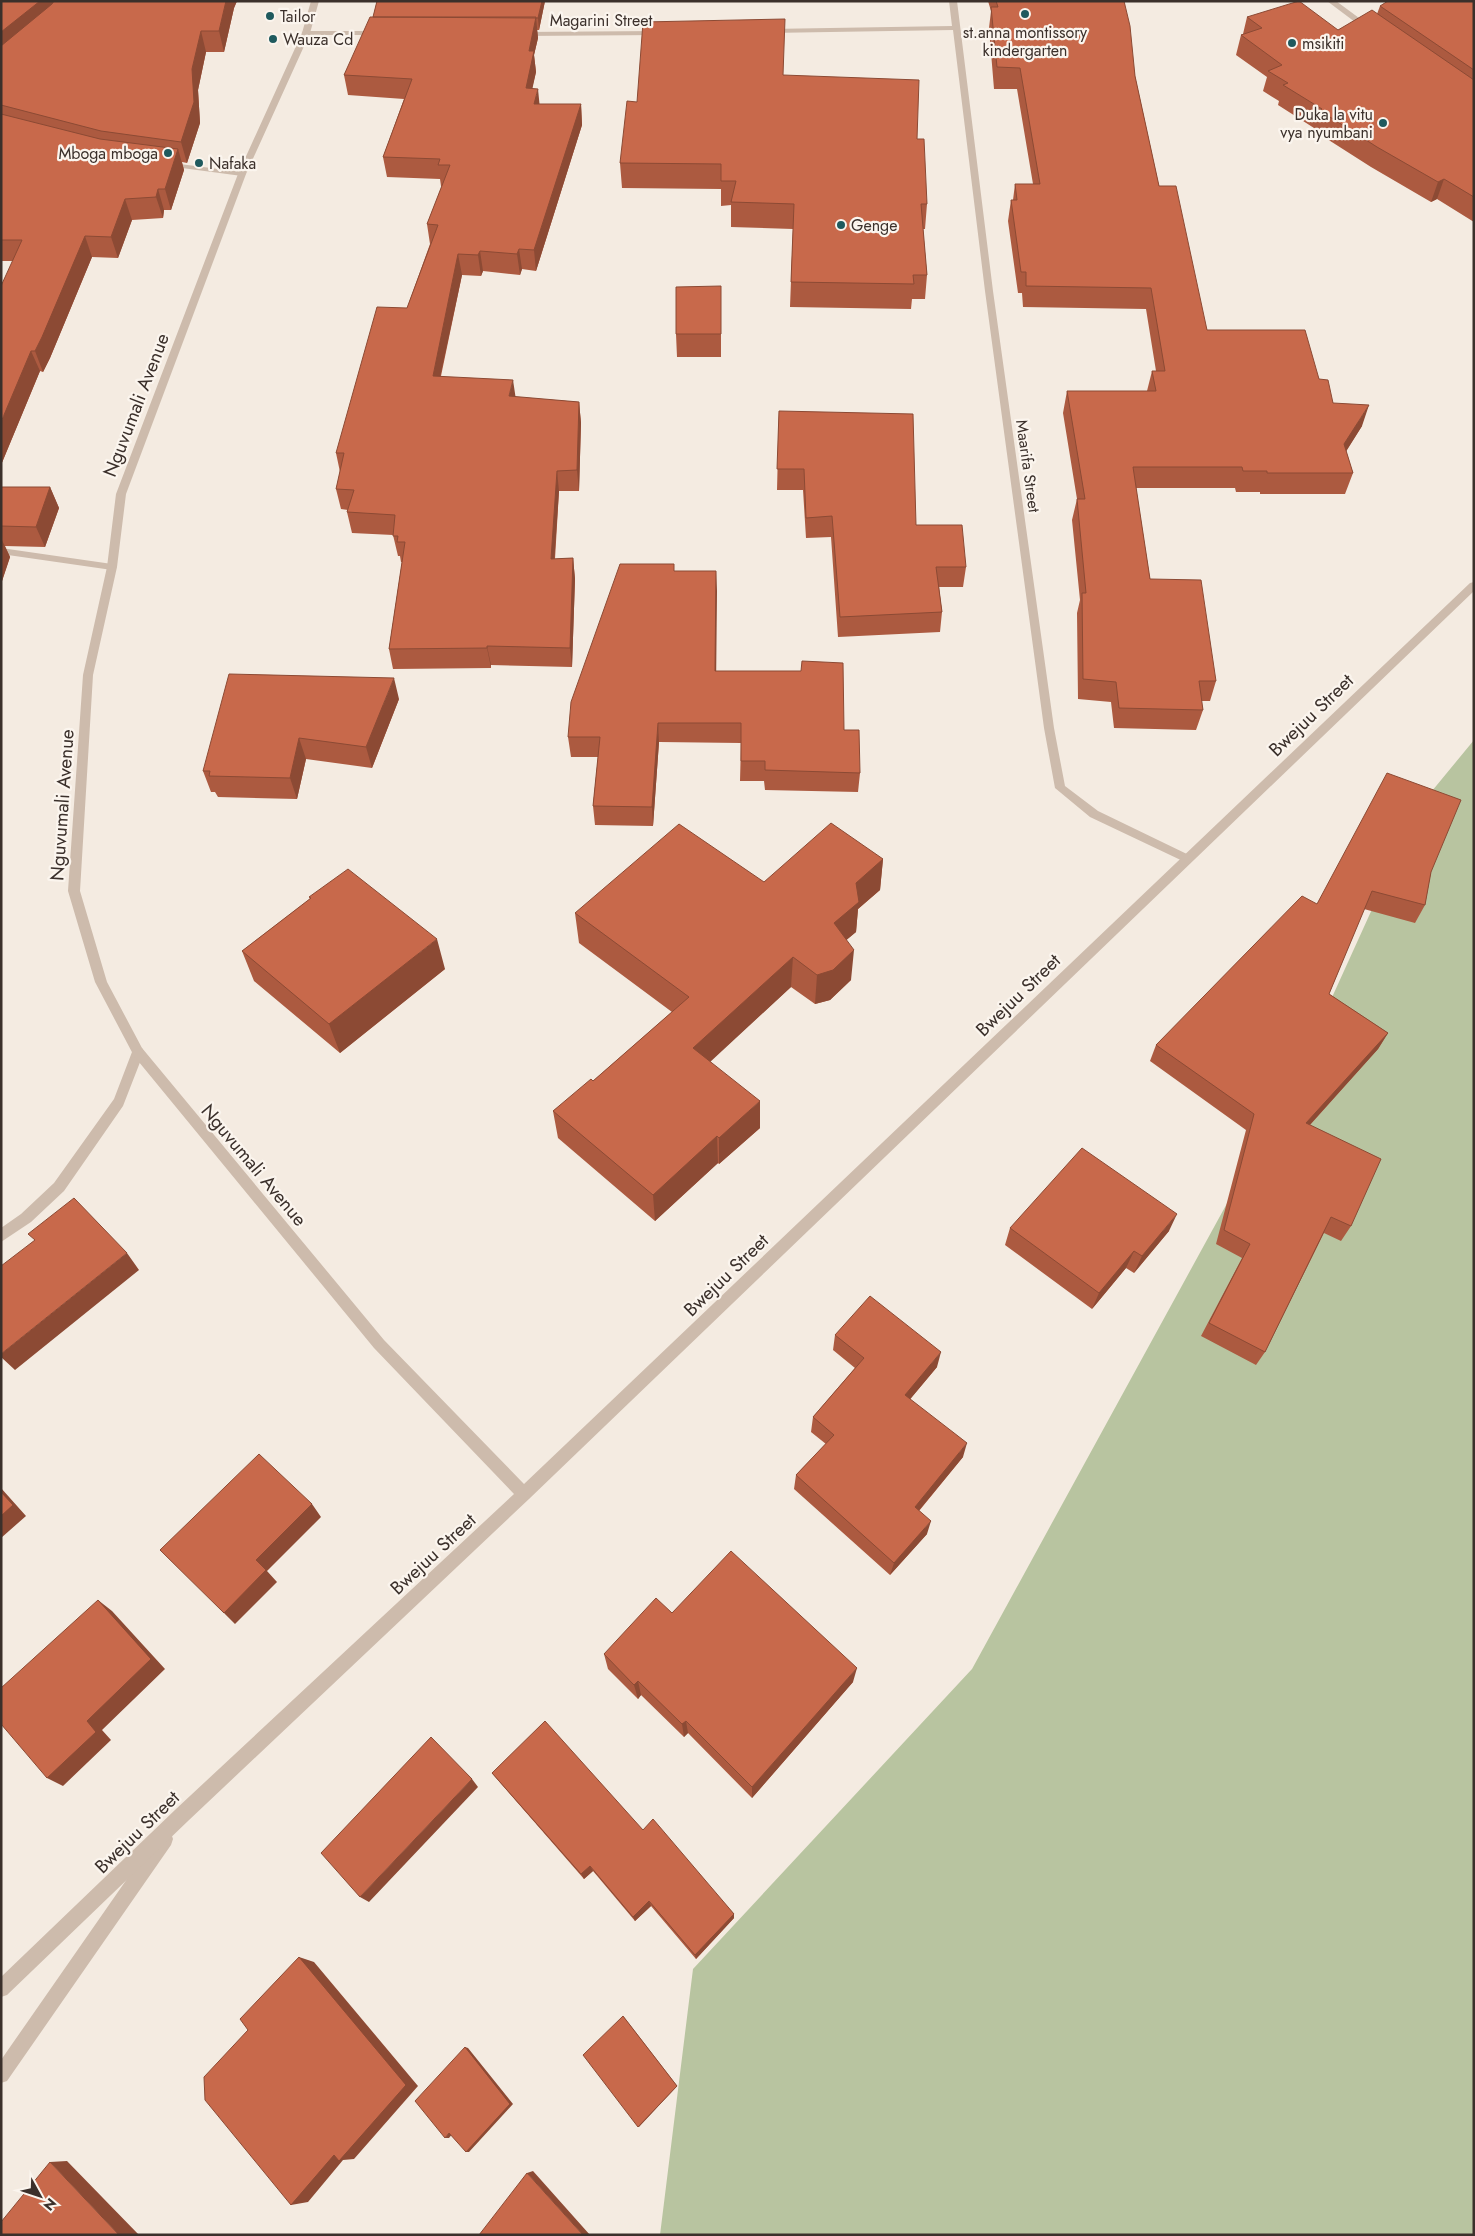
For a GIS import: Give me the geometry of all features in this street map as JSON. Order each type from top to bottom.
[{"type":"street","name":"Nguvumali Avenue","points":[[315,1],[306,33],[242,174],[122,494],[112,567],[88,675],[74,891],[101,982],[138,1052],[379,1344],[524,1494]]},
{"type":"street","name":"Maarifa Street","points":[[953,1],[990,300],[1049,728],[1060,788],[1094,814],[1187,859]]},
{"type":"street","points":[[1331,1],[1378,34]]},
{"type":"street","points":[[757,32],[956,28]]},
{"type":"street","points":[[306,33],[384,33]]},
{"type":"street","name":"Magarini Street","points":[[511,34],[668,33]]},
{"type":"street","points":[[155,163],[242,174]]},
{"type":"street","points":[[1,551],[112,567]]},
{"type":"street","name":"Bwejuu Street","points":[[1,1989],[182,1815],[524,1494],[1474,585]]},
{"type":"street","points":[[1,1236],[26,1218],[59,1187],[119,1102],[138,1052]]},
{"type":"street","points":[[1,2074],[182,1815]]},
{"type":"green space","points":[[1474,740],[1474,2235],[660,2235],[693,1969],[972,1669],[1294,1081],[1418,808]]},
{"type":"building","points":[[1,1],[40,1],[1,32]]},
{"type":"building","points":[[54,1],[226,1],[219,31],[201,31],[192,69],[194,102],[181,142],[101,131],[1,105],[1,46]]},
{"type":"building","points":[[377,1],[542,1],[538,18],[373,17]]},
{"type":"building","points":[[996,1],[1124,1],[1130,26],[1135,76],[1159,186],[1176,186],[1207,330],[1305,330],[1319,379],[1328,380],[1333,403],[1369,405],[1344,444],[1353,473],[1267,473],[1267,471],[1243,471],[1242,467],[1133,467],[1150,579],[1201,580],[1216,681],[1199,681],[1203,710],[1119,708],[1116,682],[1083,679],[1082,593],[1086,593],[1077,499],[1085,499],[1067,391],[1156,391],[1152,371],[1165,371],[1151,288],[1026,286],[1026,272],[1021,272],[1011,200],[1017,200],[1015,184],[1040,184],[1020,68],[997,67],[991,7],[998,7]]},
{"type":"building","points":[[1299,1],[1338,30],[1372,10],[1474,80],[1474,197],[1444,179],[1438,182],[1377,147],[1283,85],[1288,83],[1268,71],[1282,65],[1241,35],[1262,28],[1247,17]]},
{"type":"building","points":[[1388,1],[1474,1],[1474,70],[1380,6]]},
{"type":"building","points":[[370,17],[536,17],[529,51],[534,51],[526,88],[538,89],[534,104],[581,104],[534,250],[519,249],[517,254],[480,251],[478,255],[458,254],[433,376],[513,380],[509,396],[579,402],[577,470],[557,471],[551,559],[573,558],[570,648],[487,646],[487,648],[389,649],[405,542],[397,542],[398,536],[393,536],[395,515],[347,512],[354,490],[336,489],[344,453],[336,453],[377,307],[407,308],[438,225],[427,224],[450,165],[438,165],[440,159],[383,157],[412,79],[344,75]]},
{"type":"building","points":[[785,19],[783,75],[919,80],[917,139],[924,139],[927,204],[921,204],[927,275],[913,275],[914,284],[791,282],[794,204],[731,202],[736,181],[721,181],[721,164],[620,163],[627,101],[637,102],[643,22]]},
{"type":"building","points":[[1,114],[100,139],[178,149],[165,189],[158,189],[156,197],[125,199],[111,237],[85,236],[42,337],[35,351],[31,351],[1,422],[1,286],[22,240],[1,240]]},
{"type":"building","points":[[721,286],[721,334],[676,334],[676,287]]},
{"type":"building","points":[[779,411],[913,414],[916,525],[962,525],[966,567],[936,567],[942,612],[840,617],[832,516],[806,518],[804,469],[777,469]]},
{"type":"building","points":[[1,487],[50,487],[36,527],[1,526]]},
{"type":"building","points":[[620,564],[674,564],[674,571],[716,571],[715,671],[801,671],[802,661],[843,663],[844,730],[859,730],[860,773],[765,770],[765,761],[741,761],[741,723],[658,723],[652,807],[593,806],[600,737],[568,737],[571,702]]},
{"type":"building","points":[[229,674],[394,678],[366,747],[299,738],[290,778],[209,776],[210,771],[203,771]]},
{"type":"building","points":[[1387,773],[1461,800],[1431,872],[1425,905],[1372,891],[1329,994],[1388,1033],[1306,1123],[1381,1159],[1351,1226],[1331,1217],[1265,1352],[1209,1323],[1250,1244],[1224,1230],[1254,1114],[1156,1045],[1302,896],[1317,904]]},
{"type":"building","points":[[831,823],[883,859],[856,883],[859,902],[834,923],[854,950],[833,970],[817,975],[793,957],[693,1048],[760,1101],[719,1138],[717,1136],[653,1195],[553,1111],[591,1079],[593,1081],[689,997],[575,913],[679,824],[764,882]]},
{"type":"building","points":[[348,869],[437,939],[329,1024],[242,951],[311,898],[309,897]]},
{"type":"building","points":[[1082,1148],[1177,1214],[1142,1256],[1134,1251],[1099,1293],[1010,1228]]},
{"type":"building","points":[[74,1198],[127,1253],[1,1354],[1,1266],[35,1240],[28,1234]]},
{"type":"building","points":[[870,1296],[941,1352],[905,1395],[967,1443],[915,1507],[931,1521],[894,1563],[796,1475],[834,1435],[813,1417],[864,1358],[835,1335]]},
{"type":"building","points":[[259,1454],[312,1504],[256,1560],[266,1570],[224,1613],[160,1550]]},
{"type":"building","points":[[1,1492],[13,1505],[1,1516]]},
{"type":"building","points":[[731,1551],[857,1668],[752,1787],[686,1721],[682,1724],[638,1681],[634,1685],[604,1654],[656,1598],[672,1613]]},
{"type":"building","points":[[98,1600],[151,1659],[87,1721],[96,1732],[47,1778],[1,1724],[1,1688]]},
{"type":"building","points":[[545,1721],[643,1830],[653,1819],[734,1914],[695,1955],[649,1901],[633,1917],[590,1866],[581,1874],[492,1773]]},
{"type":"building","points":[[431,1737],[472,1779],[360,1897],[321,1853]]},
{"type":"building","points":[[299,1957],[406,2085],[339,2161],[334,2155],[291,2205],[205,2100],[204,2077],[248,2030],[240,2019]]},
{"type":"building","points":[[623,2016],[677,2086],[638,2127],[583,2055]]},
{"type":"building","points":[[465,2047],[510,2104],[466,2152],[449,2133],[445,2138],[415,2101]]},
{"type":"building","points":[[50,2162],[119,2235],[1,2235],[1,2222]]},
{"type":"building","points":[[527,2173],[583,2235],[479,2235]]},
{"type":"place","name":"st.anna montissory kindergarten","points":[[1025,14]]},
{"type":"place","name":"Tailor","points":[[270,16]]},
{"type":"place","name":"Wauza Cd","points":[[273,39]]},
{"type":"place","name":"msikiti","points":[[1292,43]]},
{"type":"place","name":"Duka la vitu vya nyumbani","points":[[1383,123]]},
{"type":"place","name":"Mboga mboga","points":[[168,153]]},
{"type":"place","name":"Nafaka","points":[[199,163]]},
{"type":"place","name":"Genge","points":[[841,225]]}]
